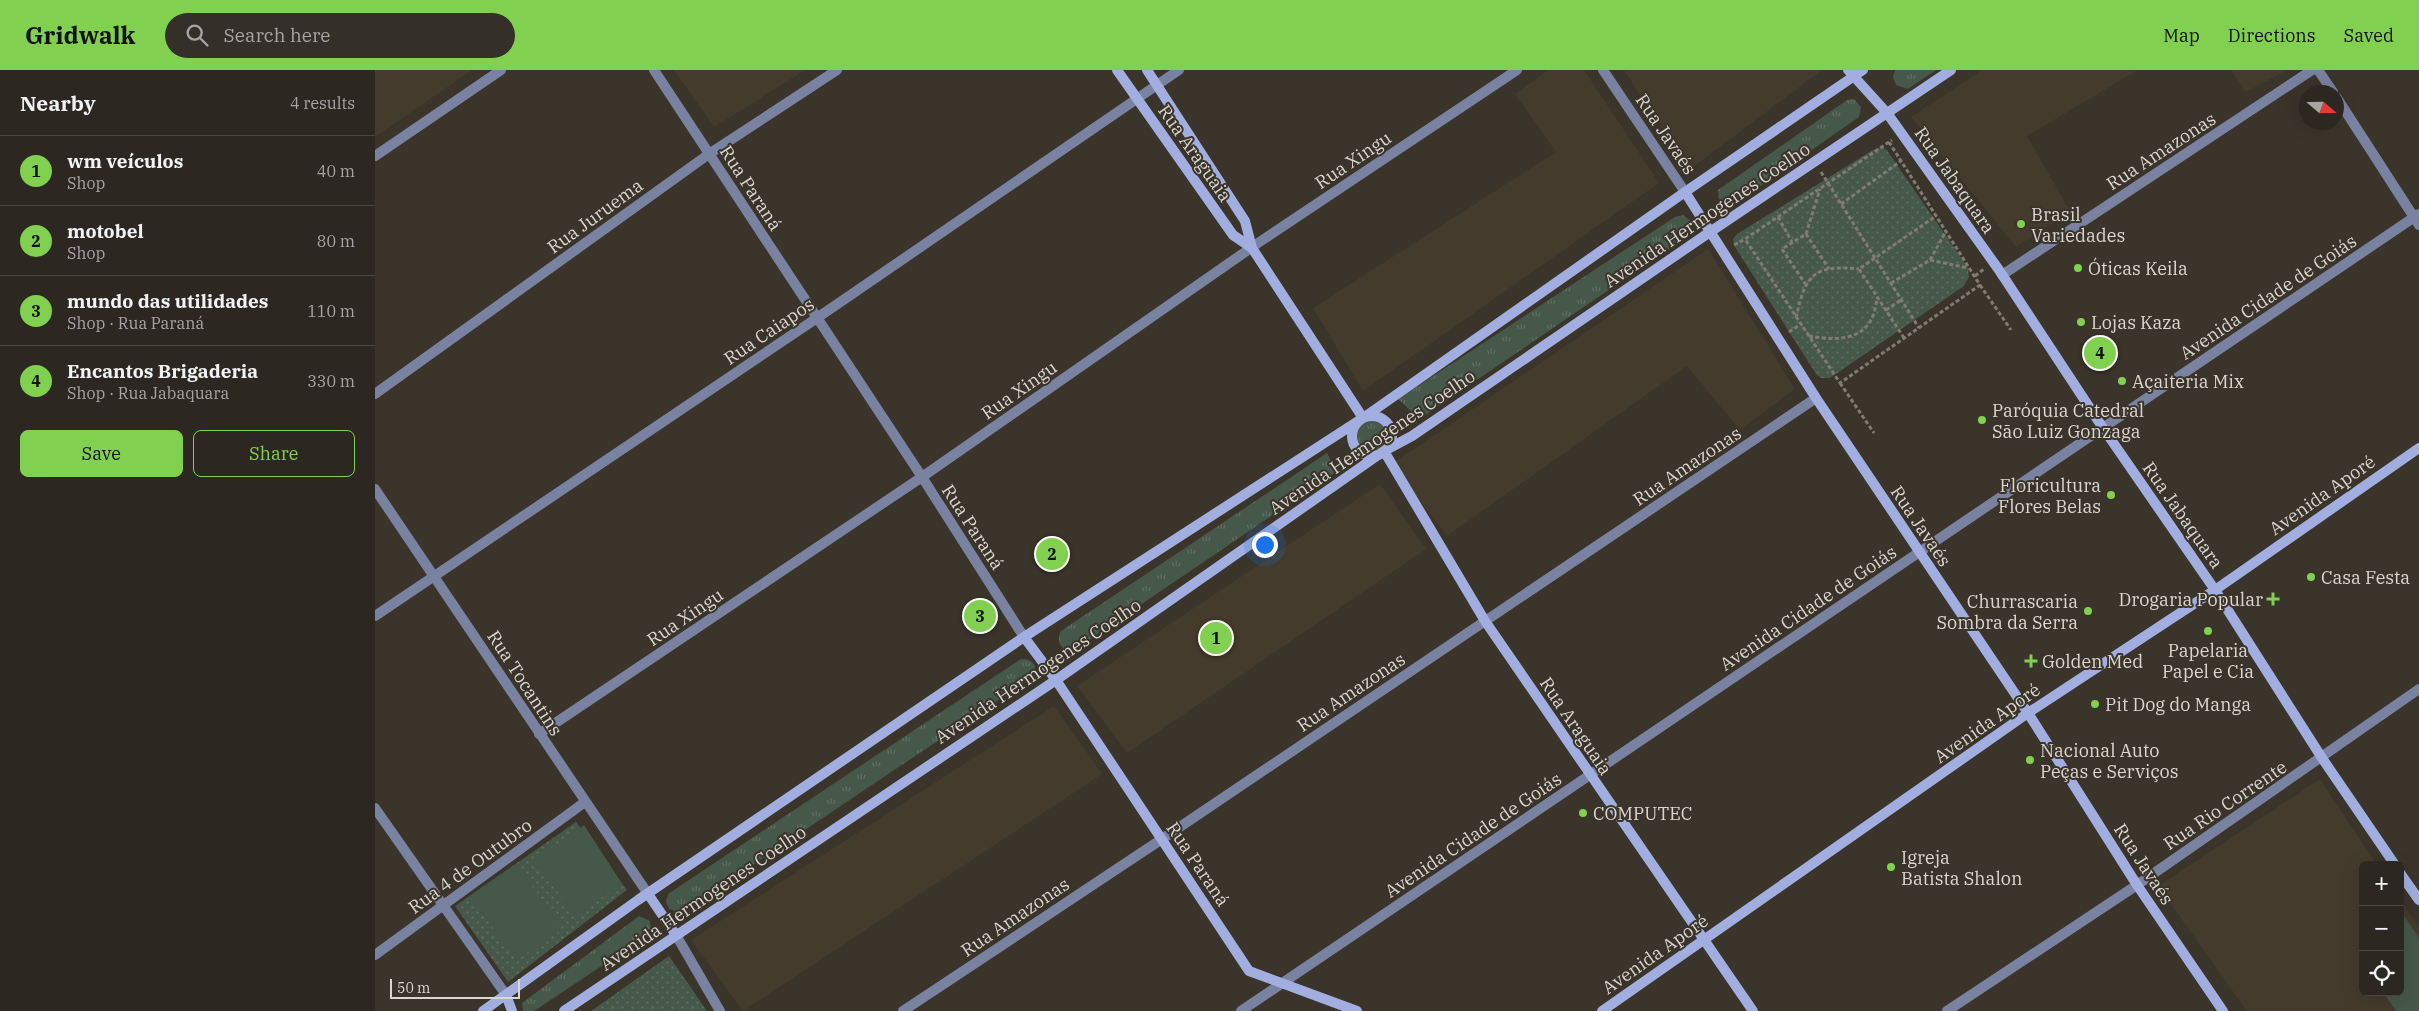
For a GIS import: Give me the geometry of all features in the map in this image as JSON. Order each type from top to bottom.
[{"type":"main road","name":"Rua Araguaia","points":[[1117,70],[1233,235],[1252,248]]},
{"type":"main road","name":"Rua Araguaia","points":[[1147,70],[1245,221],[1252,248],[1363,418]]},
{"type":"main road","name":"Avenida Hermogenes Coelho","points":[[483,1011],[648,894],[1024,637],[1363,418],[1685,192],[1850,73],[1863,70]]},
{"type":"main road","name":"Avenida Hermogenes Coelho","points":[[564,1011],[1056,680],[1384,451],[1412,436],[1951,70]]},
{"type":"main road","name":"Rua Jabaquara","points":[[1850,73],[1887,113],[2002,275],[2103,428],[2215,590],[2322,758],[2392,861]]},
{"type":"main road","name":"Rua Javaés","points":[[1685,192],[1817,398],[1919,553],[2028,713],[2137,885],[2223,1011]]},
{"type":"main road","points":[[1377,416],[1388,424],[1392,439],[1384,451],[1371,456],[1363,454],[1354,444],[1352,433],[1354,427],[1363,418],[1377,416]]},
{"type":"main road","name":"Avenida Aporé","points":[[1602,1011],[2028,713],[2215,590],[2419,448]]},
{"type":"main road","name":"Rua Araguaia","points":[[1384,451],[1485,621],[1589,776],[1705,939],[1753,1011]]},
{"type":"main road","name":"Rua Paraná","points":[[1024,637],[1056,680],[1249,971],[1357,1011]]},
{"type":"main road","points":[[2404,879],[2419,900]]},
{"type":"main road","points":[[648,894],[676,935]]},
{"type":"main road","points":[[506,995],[512,1011]]},
{"type":"street","points":[[375,156],[501,70]]},
{"type":"street","name":"Rua Paraná","points":[[653,70],[922,477],[1024,637]]},
{"type":"street","name":"Rua Juruema","points":[[375,394],[709,154],[837,70]]},
{"type":"street","name":"Rua Caiapos","points":[[375,616],[434,574],[817,318],[1179,70]]},
{"type":"street","name":"Rua Xingu","points":[[539,734],[922,477],[1252,248],[1517,70]]},
{"type":"street","name":"Rua Javaés","points":[[1603,70],[1685,192]]},
{"type":"street","name":"Rua Amazonas","points":[[2002,275],[2312,70]]},
{"type":"street","points":[[2318,70],[2328,85]]},
{"type":"street","points":[[2344,109],[2417,219]]},
{"type":"street","name":"Avenida Cidade de Goiás","points":[[1241,1011],[2103,428],[2417,219]]},
{"type":"street","name":"Rua Amazonas","points":[[903,1011],[1817,398]]},
{"type":"street","name":"Rua Tocantins","points":[[375,489],[648,894]]},
{"type":"street","name":"Rua Rio Corrente","points":[[1947,1011],[2137,885],[2419,689]]},
{"type":"street","name":"Rua 4 de Outubro","points":[[375,955],[585,802]]},
{"type":"street","points":[[375,808],[506,995]]},
{"type":"street","points":[[676,935],[720,1011]]},
{"type":"path","points":[[1874,433],[1745,239],[1889,142],[1980,285],[2011,330]]},
{"type":"path","points":[[1841,204],[1901,160]]},
{"type":"path","points":[[1828,183],[1919,328]]},
{"type":"path","points":[[1806,284],[1782,250],[1806,234],[1821,188]]},
{"type":"path","points":[[1797,318],[1801,293],[1809,278],[1829,269],[1839,267],[1859,269],[1936,216]]},
{"type":"path","points":[[1778,217],[1793,242]]},
{"type":"path","points":[[1891,283],[1930,260],[1946,231]]},
{"type":"path","points":[[1806,234],[1829,269]]},
{"type":"path","points":[[1930,260],[1970,269]]},
{"type":"path","points":[[1859,269],[1904,338]]},
{"type":"path","points":[[1840,383],[1980,285]]},
{"type":"path","points":[[1809,336],[1827,339],[1845,338],[1859,333],[1872,318],[1878,297]]},
{"type":"path","points":[[1886,310],[1901,300]]},
{"type":"shaded area","points":[[375,70],[472,70],[375,137]]},
{"type":"shaded area","points":[[674,70],[805,70],[714,127]]},
{"type":"shaded area","points":[[1548,70],[1584,70],[1659,183],[1363,391],[1313,308],[1556,152],[1515,94]]},
{"type":"shaded area","points":[[1624,70],[1822,70],[1689,170]]},
{"type":"shaded area","points":[[1982,70],[2138,70],[2027,136],[2070,211],[2016,247],[1911,117]]},
{"type":"shaded area","points":[[2231,70],[2287,70],[2246,92]]},
{"type":"shaded area","points":[[1708,249],[1795,389],[1740,430],[1687,366],[1447,536],[1392,464]]},
{"type":"shaded area","points":[[1380,484],[1426,549],[1127,753],[1077,686]]},
{"type":"shaded area","points":[[1054,706],[1102,774],[743,1011],[691,940]]},
{"type":"shaded area","points":[[2320,779],[2374,861],[2359,861],[2359,996],[2404,996],[2404,905],[2419,927],[2419,1011],[2247,1011],[2158,886]]},
{"type":"green space","points":[[1895,70],[1936,70],[1908,89],[1896,85],[1893,77]]},
{"type":"green space","points":[[1854,99],[1861,107],[1859,117],[1733,205],[1725,206],[1719,201],[1718,190],[1847,100]]},
{"type":"green space","points":[[1881,147],[1886,149],[1968,268],[1969,277],[1964,286],[1830,378],[1821,378],[1816,374],[1735,247],[1733,239],[1737,234],[1873,150]]},
{"type":"green space","points":[[1683,215],[1692,222],[1691,234],[1415,422],[1412,412],[1398,399],[1675,217]]},
{"type":"green space","points":[[1372,416],[1386,421],[1391,435],[1386,449],[1372,454],[1358,449],[1353,435],[1358,421]]},
{"type":"green space","points":[[1327,453],[1332,463],[1339,470],[1074,650],[1063,648],[1059,642],[1061,631]]},
{"type":"green space","points":[[1021,659],[1029,660],[1034,664],[1035,673],[1033,677],[681,913],[669,909],[666,902],[668,894]]},
{"type":"green space","points":[[576,822],[627,890],[508,982],[455,906]]},
{"type":"green space","points":[[584,825],[621,882],[577,918],[534,860]]},
{"type":"green space","points":[[516,864],[563,929],[516,960],[470,896]]},
{"type":"green space","points":[[639,916],[650,921],[651,933],[534,1011],[523,1011],[522,1003]]},
{"type":"green space","points":[[2404,916],[2419,938],[2419,1011],[2396,1011],[2386,996],[2404,996]]},
{"type":"green space","points":[[669,956],[707,1011],[591,1011]]},
{"type":"place","name":"Brasil Variedades","points":[[2021,224]]},
{"type":"place","name":"Óticas Keila","points":[[2078,268]]},
{"type":"place","name":"Lojas Kaza","points":[[2081,322]]},
{"type":"place","name":"Encantos Brigaderia","points":[[2100,353]]},
{"type":"place","name":"Açaiteria Mix","points":[[2122,381]]},
{"type":"place","name":"Paróquia Catedral São Luiz Gonzaga","points":[[1982,420]]},
{"type":"place","name":"Floricultura Flores Belas","points":[[2111,495]]},
{"type":"place","name":"motobel","points":[[1052,554]]},
{"type":"place","name":"Casa Festa","points":[[2311,577]]},
{"type":"place","name":"Drogaria Popular","points":[[2273,599]]},
{"type":"place","name":"Churrascaria Sombra da Serra","points":[[2088,611]]},
{"type":"place","name":"mundo das utilidades","points":[[980,616]]},
{"type":"place","name":"Papelaria Papel e Cia","points":[[2208,631]]},
{"type":"place","name":"wm veículos","points":[[1216,638]]},
{"type":"place","name":"Golden Med","points":[[2031,661]]},
{"type":"place","name":"Pit Dog do Manga","points":[[2095,704]]},
{"type":"place","name":"Nacional Auto Peças e Serviços","points":[[2030,760]]},
{"type":"place","name":"COMPUTEC","points":[[1583,813]]},
{"type":"place","name":"Igreja Batista Shalon","points":[[1891,867]]}]
